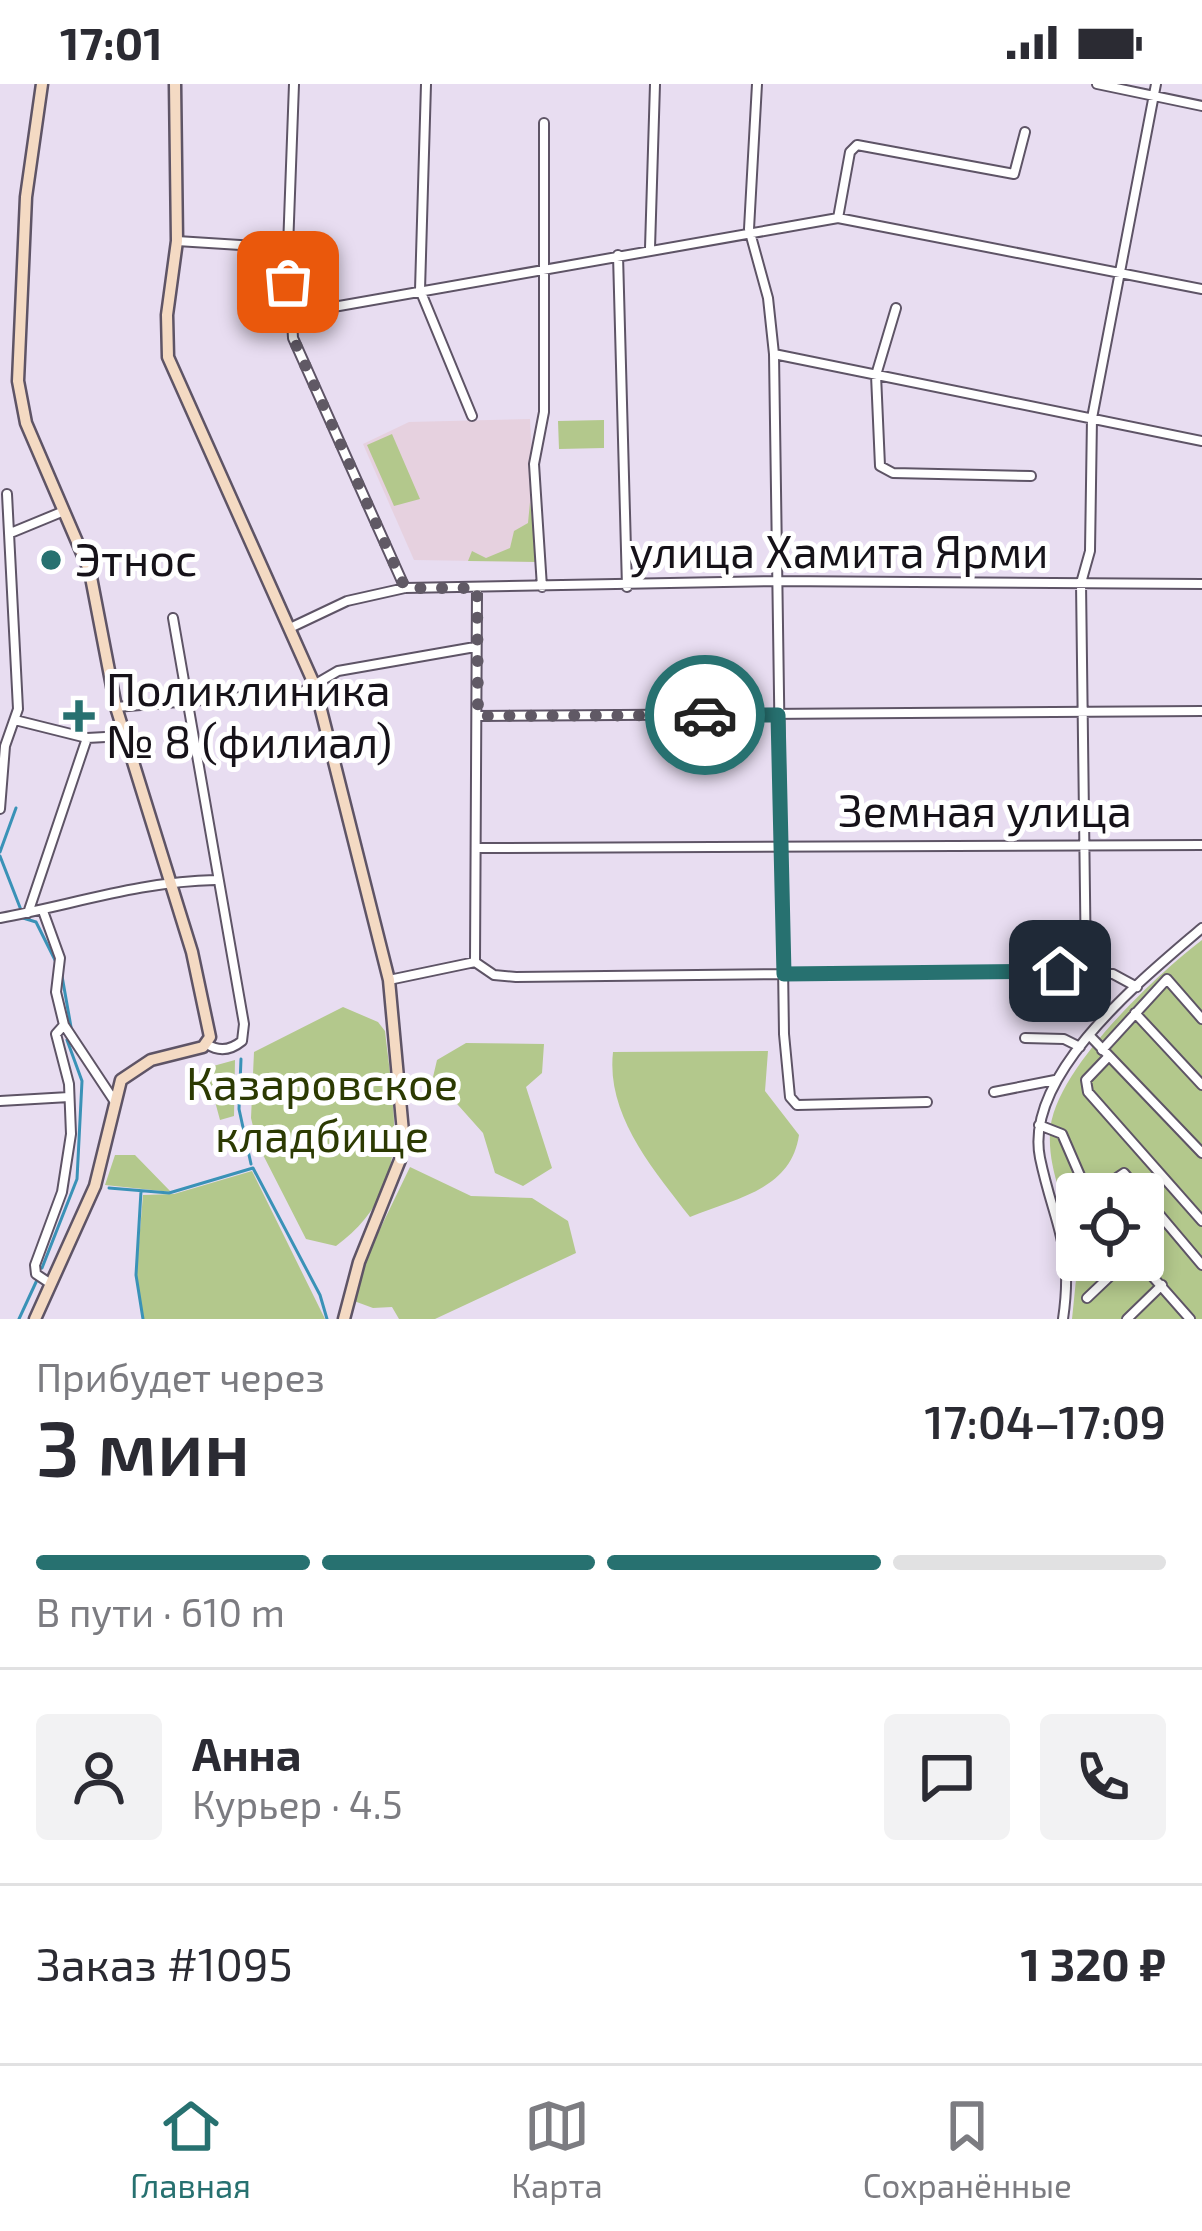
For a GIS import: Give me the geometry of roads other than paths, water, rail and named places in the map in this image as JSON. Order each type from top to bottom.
[{"type":"street","points":[[42,84],[26,197],[18,381],[26,423],[90,572],[116,707],[210,1024],[207,1044]]},
{"type":"street","points":[[175,84],[177,241],[166,314],[168,357],[315,686],[389,980],[403,1132],[400,1160],[359,1262],[344,1319]]},
{"type":"street","points":[[294,84],[289,315],[310,378],[405,588]]},
{"type":"street","points":[[426,84],[420,290],[472,416]]},
{"type":"street","points":[[650,248],[655,84]]},
{"type":"street","points":[[757,84],[749,229],[768,298],[774,354],[775,581],[790,1097],[797,1105],[927,1102]]},
{"type":"street","points":[[1098,84],[1202,106]]},
{"type":"street","points":[[1086,972],[1081,583],[1090,551],[1092,418],[1156,84]]},
{"type":"street","points":[[542,587],[534,464],[544,412],[544,123]]},
{"type":"street","points":[[838,218],[850,152],[857,145],[1014,174],[1025,132]]},
{"type":"street","points":[[289,315],[749,229],[838,218],[1202,289]]},
{"type":"street","points":[[177,241],[288,248]]},
{"type":"street","points":[[618,255],[627,587]]},
{"type":"street","points":[[896,308],[877,375],[880,466],[893,473],[1031,476]]},
{"type":"street","points":[[774,354],[1202,441]]},
{"type":"street","points":[[0,809],[5,746],[15,721],[13,532],[7,494]]},
{"type":"street","points":[[13,532],[66,510]]},
{"type":"street","name":"улица Хамита Ярми","points":[[290,628],[347,601],[405,588],[775,581],[1202,584]]},
{"type":"street","points":[[475,962],[480,848],[477,588]]},
{"type":"street","points":[[35,1319],[95,1186],[121,1081],[133,1068],[207,1044],[225,1049],[242,1041],[244,1024],[172,618]]},
{"type":"street","points":[[116,707],[302,692],[338,671],[361,665],[475,647]]},
{"type":"street","points":[[478,716],[1202,711]]},
{"type":"street","points":[[15,721],[87,738],[124,736]]},
{"type":"street","points":[[28,913],[87,738]]},
{"type":"street","name":"Земная улица","points":[[480,848],[1202,844]]},
{"type":"street","points":[[0,918],[168,881],[215,880]]},
{"type":"street","points":[[43,911],[60,958],[56,992],[64,1025],[92,1076],[115,1102]]},
{"type":"street","points":[[1064,1319],[1068,1252],[1041,1163],[1039,1125],[1055,1080],[1090,1036],[1202,928]]},
{"type":"street","points":[[389,980],[475,962],[494,975],[516,977],[1086,972],[1113,974],[1137,987]]},
{"type":"street","points":[[1202,1019],[1167,979],[1135,1013],[1086,1080],[1088,1092],[1202,1221]]},
{"type":"street","points":[[1135,1013],[1202,1085]]},
{"type":"street","points":[[52,1285],[37,1274],[34,1265],[62,1192],[71,1134],[56,1034],[64,1025]]},
{"type":"street","points":[[1090,1036],[1202,1153]]},
{"type":"street","points":[[1025,1038],[1064,1039],[1081,1047]]},
{"type":"street","points":[[994,1092],[1055,1080]]},
{"type":"street","points":[[0,1101],[69,1097]]},
{"type":"street","points":[[1039,1125],[1062,1134],[1080,1173]]},
{"type":"street","points":[[1164,1221],[1202,1265]]},
{"type":"street","points":[[1087,1298],[1105,1281]]},
{"type":"street","points":[[1158,1281],[1190,1319]]},
{"type":"street","points":[[1127,1319],[1162,1285]]},
{"type":"waterway","points":[[0,852],[16,808]]},
{"type":"waterway","points":[[0,856],[21,910]]},
{"type":"waterway","points":[[23,918],[36,922],[56,962]]},
{"type":"waterway","points":[[62,976],[71,1027]]},
{"type":"waterway","points":[[42,1268],[77,1179],[82,1081],[67,1040]]},
{"type":"waterway","points":[[241,1059],[239,1109],[251,1164]]},
{"type":"waterway","points":[[109,1188],[169,1193],[253,1168],[320,1295],[327,1319]]},
{"type":"waterway","points":[[141,1191],[136,1275],[143,1319]]},
{"type":"waterway","points":[[19,1319],[37,1280]]},
{"type":"place","name":"Этнос","points":[[51,560]]},
{"type":"place","name":"Поликлиника № 8 (филиал)","points":[[79,716]]},
{"type":"park label","name":"Казаровское кладбище","points":[[322,1110]]}]
